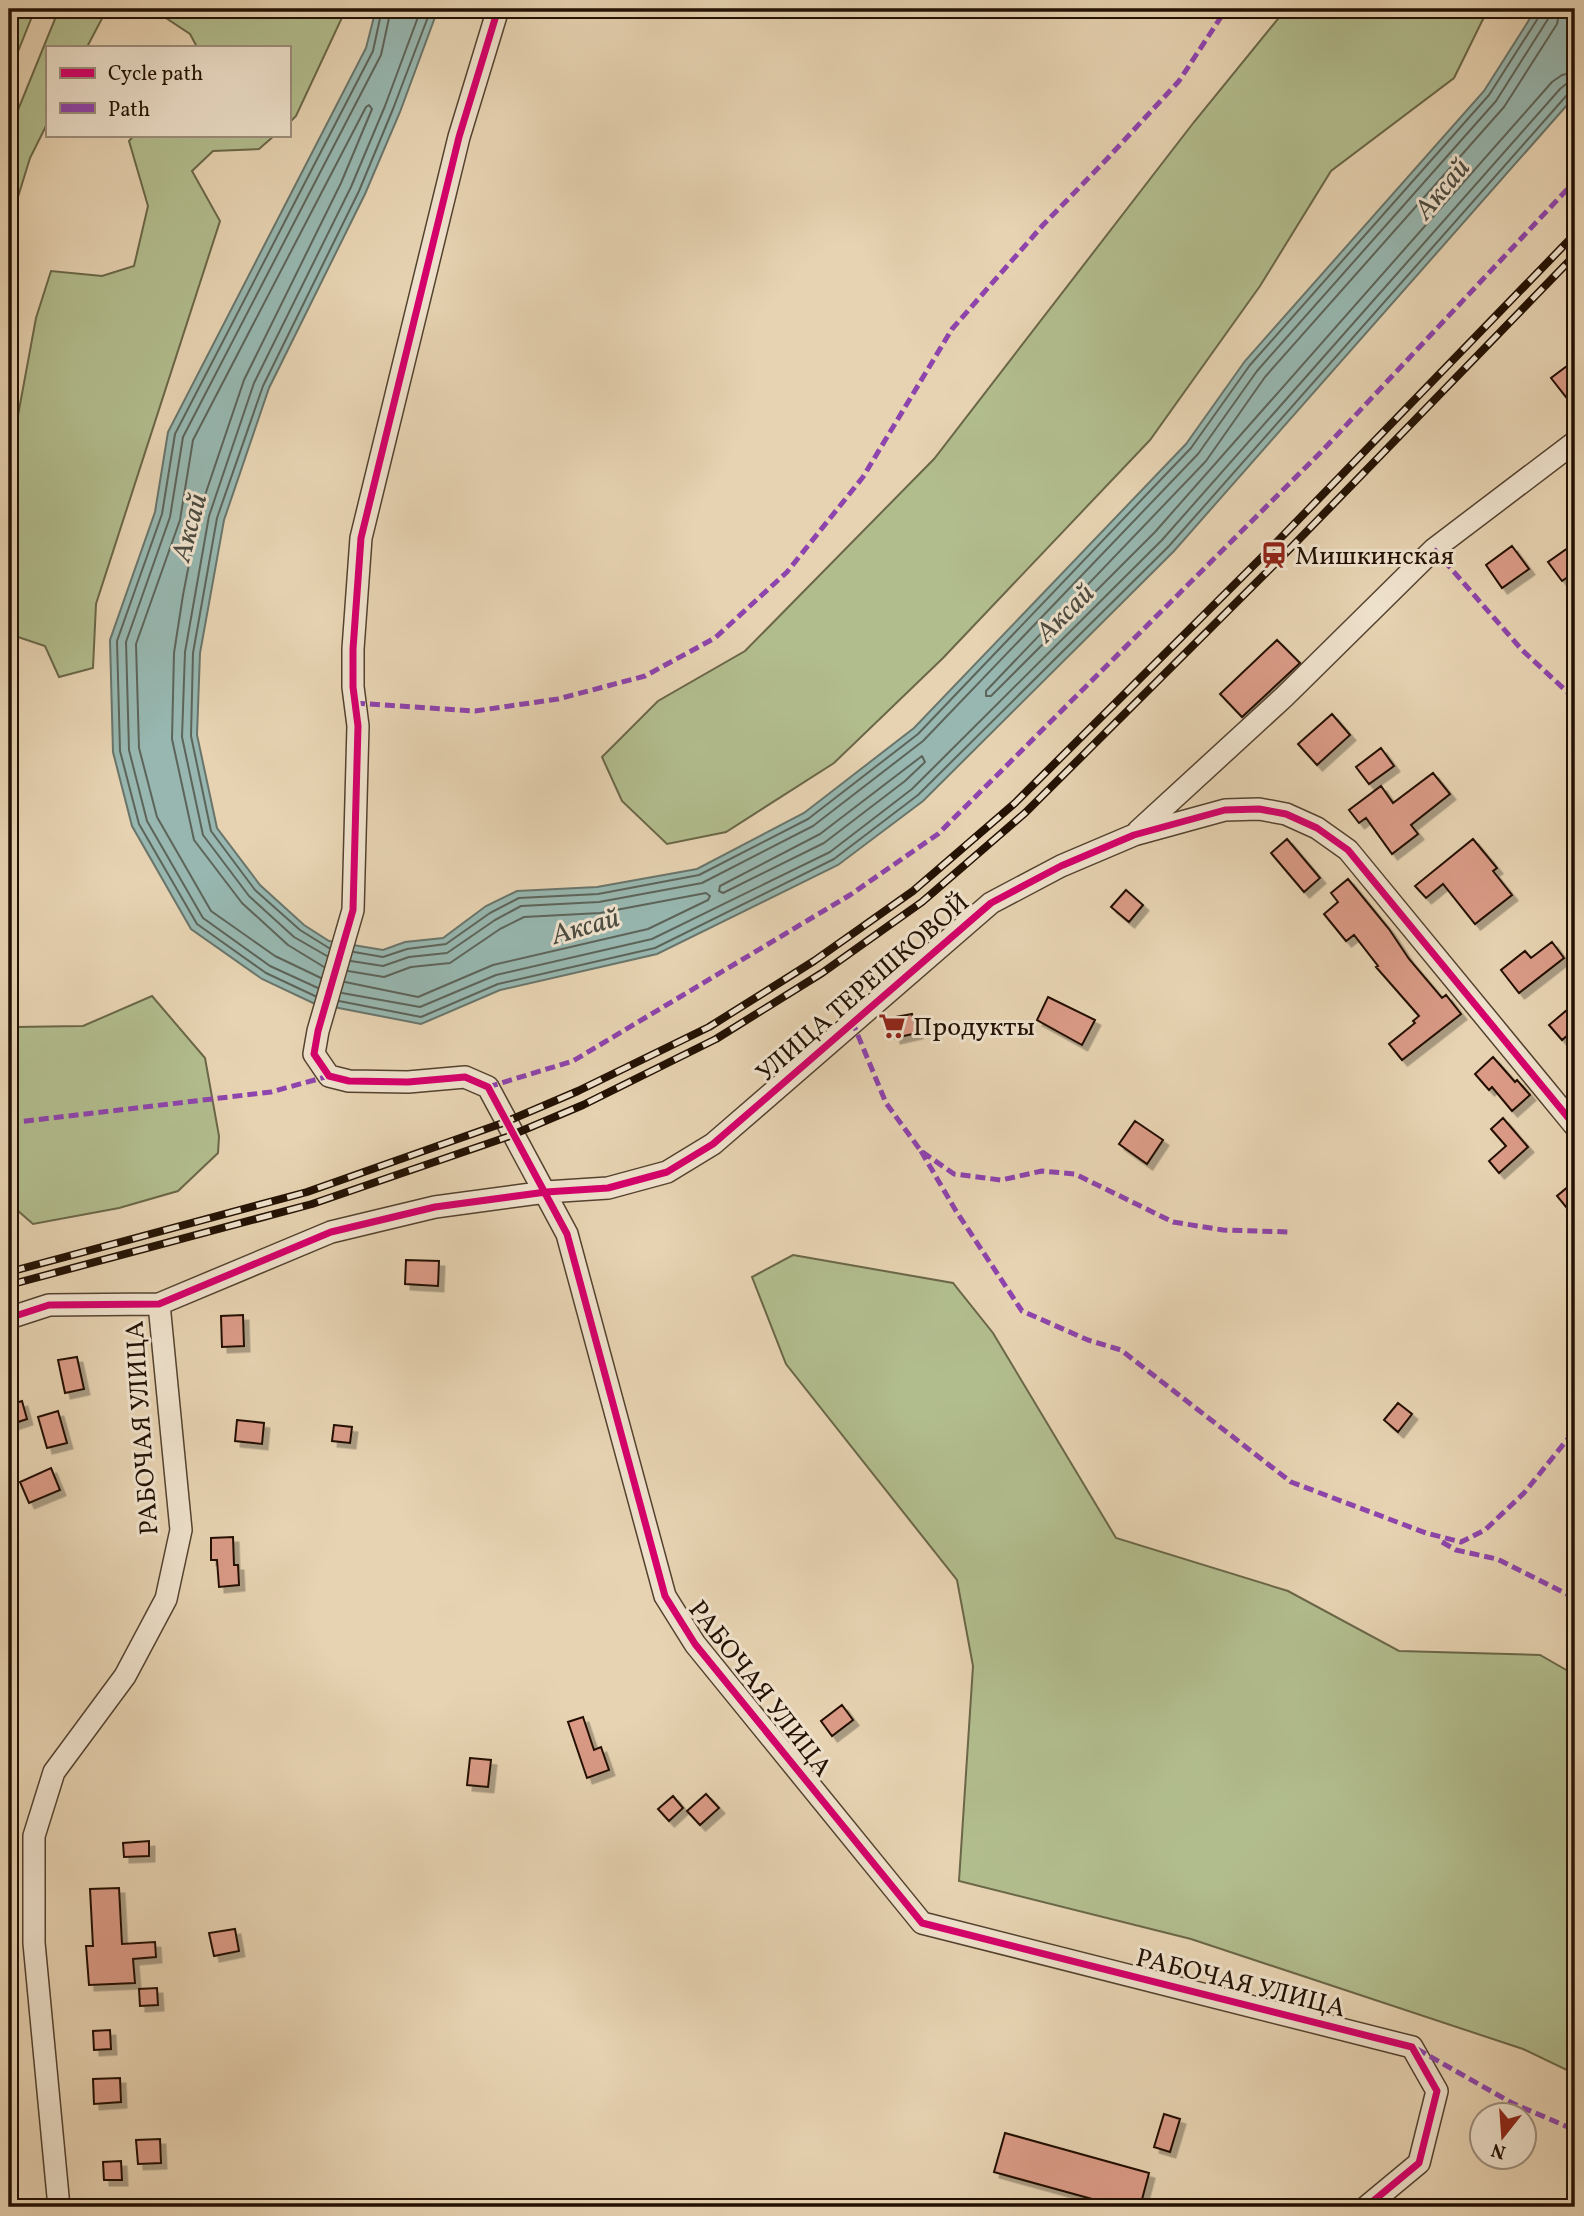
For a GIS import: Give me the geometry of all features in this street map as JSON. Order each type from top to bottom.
[{"type":"street","points":[[498,9],[459,137],[361,538],[353,687],[358,726],[353,910],[317,1031],[314,1054],[329,1076],[349,1081],[408,1082],[465,1077],[488,1087],[546,1192]]},
{"type":"street","points":[[1134,835],[1284,697],[1434,549],[1575,442]]},
{"type":"street","name":"УЛИЦА ТЕРЕШКОВОЙ","points":[[546,1192],[608,1188],[667,1172],[713,1144],[741,1121],[991,903],[1061,866],[1134,835],[1225,810],[1259,809],[1286,814],[1317,828],[1348,850],[1575,1126]]},
{"type":"street","name":"РАБОЧАЯ УЛИЦА","points":[[60,2207],[34,1943],[34,1836],[54,1772],[125,1676],[166,1599],[181,1530],[159,1304],[331,1232],[435,1207],[546,1192],[567,1234],[665,1596],[695,1644],[922,1923],[1412,2047],[1437,2091],[1419,2162],[1366,2207]]},
{"type":"street","points":[[9,1318],[49,1305],[159,1304]]},
{"type":"green space","points":[[9,9],[35,9],[9,74]]},
{"type":"green space","points":[[59,9],[107,9],[88,46],[46,46],[46,126],[30,158],[9,226],[9,132]]},
{"type":"green space","points":[[346,9],[296,116],[290,122],[290,46],[196,46],[190,34],[154,10]]},
{"type":"green space","points":[[1286,9],[1488,9],[1454,78],[1331,171],[1260,286],[1150,440],[943,658],[834,763],[726,832],[667,844],[622,801],[602,757],[658,701],[745,651],[934,459],[1194,122]]},
{"type":"green space","points":[[133,136],[274,136],[259,149],[213,151],[192,171],[220,221],[96,604],[93,668],[59,677],[45,646],[9,634],[9,464],[36,318],[51,271],[102,276],[134,266],[148,206],[129,141]]},
{"type":"green space","points":[[152,996],[205,1058],[219,1136],[218,1153],[178,1191],[119,1208],[33,1224],[9,1203],[9,1019],[15,1027],[83,1026]]},
{"type":"green space","points":[[793,1255],[953,1283],[993,1333],[1116,1538],[1288,1591],[1399,1651],[1540,1655],[1575,1675],[1575,2074],[1523,2049],[1191,1939],[959,1881],[973,1666],[957,1580],[786,1364],[752,1277]]},
{"type":"water","name":"Аксай","points":[[376,9],[438,9],[400,112],[365,194],[269,388],[224,520],[200,653],[197,735],[217,828],[260,885],[304,925],[329,941],[383,950],[405,942],[443,938],[486,906],[517,891],[597,887],[697,869],[804,813],[914,728],[1186,444],[1245,361],[1484,91],[1536,9],[1575,9],[1575,96],[1174,551],[923,801],[838,865],[657,954],[500,990],[421,1024],[313,1003],[262,979],[191,929],[132,826],[113,752],[110,640],[155,512],[168,432],[366,48]]},
{"type":"building","points":[[1575,360],[1575,390],[1566,397],[1551,378]]},
{"type":"building","points":[[1575,543],[1575,572],[1562,581],[1548,562]]},
{"type":"building","points":[[1512,546],[1529,569],[1502,588],[1486,565]]},
{"type":"building","points":[[1277,640],[1300,663],[1242,717],[1220,694]]},
{"type":"building","points":[[1332,714],[1350,735],[1317,765],[1298,744]]},
{"type":"building","points":[[1381,748],[1394,766],[1369,784],[1356,767]]},
{"type":"building","points":[[1433,773],[1450,794],[1411,825],[1418,834],[1392,854],[1366,818],[1359,823],[1349,810],[1381,786],[1393,803]]},
{"type":"building","points":[[1287,839],[1320,878],[1304,892],[1271,853]]},
{"type":"building","points":[[1473,839],[1497,868],[1493,871],[1512,895],[1475,924],[1443,884],[1426,898],[1415,886]]},
{"type":"building","points":[[1348,879],[1389,929],[1409,959],[1442,998],[1446,995],[1461,1014],[1402,1060],[1389,1044],[1415,1023],[1413,1021],[1419,1016],[1376,967],[1378,966],[1354,935],[1346,941],[1324,914],[1338,902],[1331,893]]},
{"type":"building","points":[[1126,890],[1143,905],[1129,922],[1111,907]]},
{"type":"building","points":[[1552,942],[1564,958],[1519,993],[1501,970],[1525,951],[1531,958]]},
{"type":"building","points":[[1048,997],[1095,1020],[1082,1045],[1037,1020]]},
{"type":"building","points":[[1567,1010],[1575,1019],[1575,1029],[1562,1040],[1549,1025]]},
{"type":"building","points":[[912,1014],[917,1033],[895,1038],[890,1018]]},
{"type":"building","points":[[1493,1057],[1530,1095],[1512,1111],[1492,1087],[1489,1090],[1475,1074]]},
{"type":"building","points":[[1503,1118],[1528,1147],[1499,1173],[1489,1161],[1506,1146],[1491,1129]]},
{"type":"building","points":[[1135,1121],[1163,1140],[1147,1164],[1119,1144]]},
{"type":"building","points":[[1575,1181],[1575,1218],[1557,1196]]},
{"type":"building","points":[[406,1260],[439,1261],[438,1286],[405,1284]]},
{"type":"building","points":[[243,1315],[244,1346],[222,1347],[221,1316]]},
{"type":"building","points":[[77,1357],[84,1389],[65,1393],[58,1360]]},
{"type":"building","points":[[22,1401],[27,1419],[9,1425],[9,1405]]},
{"type":"building","points":[[1398,1403],[1412,1414],[1398,1432],[1384,1420]]},
{"type":"building","points":[[58,1411],[67,1443],[47,1448],[38,1417]]},
{"type":"building","points":[[237,1420],[264,1423],[262,1444],[235,1441]]},
{"type":"building","points":[[334,1425],[352,1427],[350,1443],[332,1441]]},
{"type":"building","points":[[51,1468],[60,1490],[29,1503],[20,1482]]},
{"type":"building","points":[[233,1537],[234,1565],[238,1565],[239,1585],[219,1587],[217,1560],[211,1560],[211,1538]]},
{"type":"building","points":[[842,1705],[853,1720],[832,1736],[821,1721]]},
{"type":"building","points":[[583,1717],[594,1750],[601,1747],[609,1770],[587,1778],[568,1722]]},
{"type":"building","points":[[470,1758],[491,1760],[488,1787],[467,1785]]},
{"type":"building","points":[[706,1794],[719,1808],[700,1825],[687,1811]]},
{"type":"building","points":[[673,1796],[683,1808],[669,1821],[658,1809]]},
{"type":"building","points":[[149,1841],[149,1856],[124,1857],[123,1843]]},
{"type":"building","points":[[119,1888],[122,1944],[155,1942],[156,1957],[133,1959],[135,1983],[89,1985],[86,1946],[93,1946],[90,1889]]},
{"type":"building","points":[[235,1929],[239,1951],[214,1956],[209,1933]]},
{"type":"building","points":[[157,1988],[158,2005],[140,2006],[139,1989]]},
{"type":"building","points":[[110,2030],[111,2049],[94,2050],[93,2031]]},
{"type":"building","points":[[120,2078],[121,2102],[94,2104],[93,2079]]},
{"type":"building","points":[[1164,2114],[1180,2119],[1170,2152],[1154,2147]]},
{"type":"building","points":[[1005,2133],[1149,2173],[1140,2207],[1121,2207],[994,2172]]},
{"type":"building","points":[[160,2139],[161,2163],[138,2164],[136,2140]]},
{"type":"building","points":[[121,2161],[122,2180],[104,2180],[103,2162]]},
{"type":"railway","points":[[9,1272],[307,1192],[503,1123],[578,1091],[709,1027],[814,961],[913,891],[1015,803],[1269,550],[1575,234]]},
{"type":"railway","points":[[9,1285],[312,1204],[507,1137],[583,1105],[716,1039],[822,973],[922,902],[1025,813],[1279,560],[1575,255]]},
{"type":"marked path","points":[[355,703],[475,711],[558,699],[645,676],[715,638],[787,572],[863,477],[952,329],[1043,225],[1179,81],[1229,9]]},
{"type":"marked path","points":[[488,1087],[573,1061],[850,895],[938,834],[1321,452],[1575,181]]},
{"type":"marked path","points":[[1434,549],[1522,650],[1575,699]]},
{"type":"marked path","points":[[852,1021],[886,1103],[921,1151],[954,1174],[1001,1180],[1042,1171],[1075,1174],[1173,1222],[1223,1230],[1291,1232]]},
{"type":"marked path","points":[[9,1123],[271,1092],[329,1076]]},
{"type":"marked path","points":[[921,1151],[956,1211],[1022,1311],[1088,1340],[1121,1350],[1291,1482],[1426,1533],[1461,1542],[1485,1530],[1524,1493],[1575,1430]]},
{"type":"marked path","points":[[1442,1542],[1456,1550],[1497,1559],[1575,1598]]},
{"type":"marked path","points":[[1417,2049],[1512,2103],[1575,2130]]},
{"type":"cycle path","points":[[498,9],[459,137],[361,538],[353,649],[353,687],[358,726],[353,910],[318,1031],[314,1054],[329,1076],[349,1081],[408,1082],[465,1077],[488,1087],[567,1234],[665,1596],[695,1644],[922,1923],[1412,2047],[1437,2091],[1419,2163],[1366,2207]]},
{"type":"cycle path","points":[[9,1318],[49,1305],[159,1304],[331,1232],[435,1207],[546,1192],[608,1188],[667,1172],[713,1144],[991,903],[1061,866],[1134,835],[1225,810],[1259,809],[1286,814],[1317,828],[1348,850],[1575,1126]]},
{"type":"place","name":"Мишкинская","points":[[1274,555]]},
{"type":"place","name":"Продукты","points":[[892,1026]]}]
